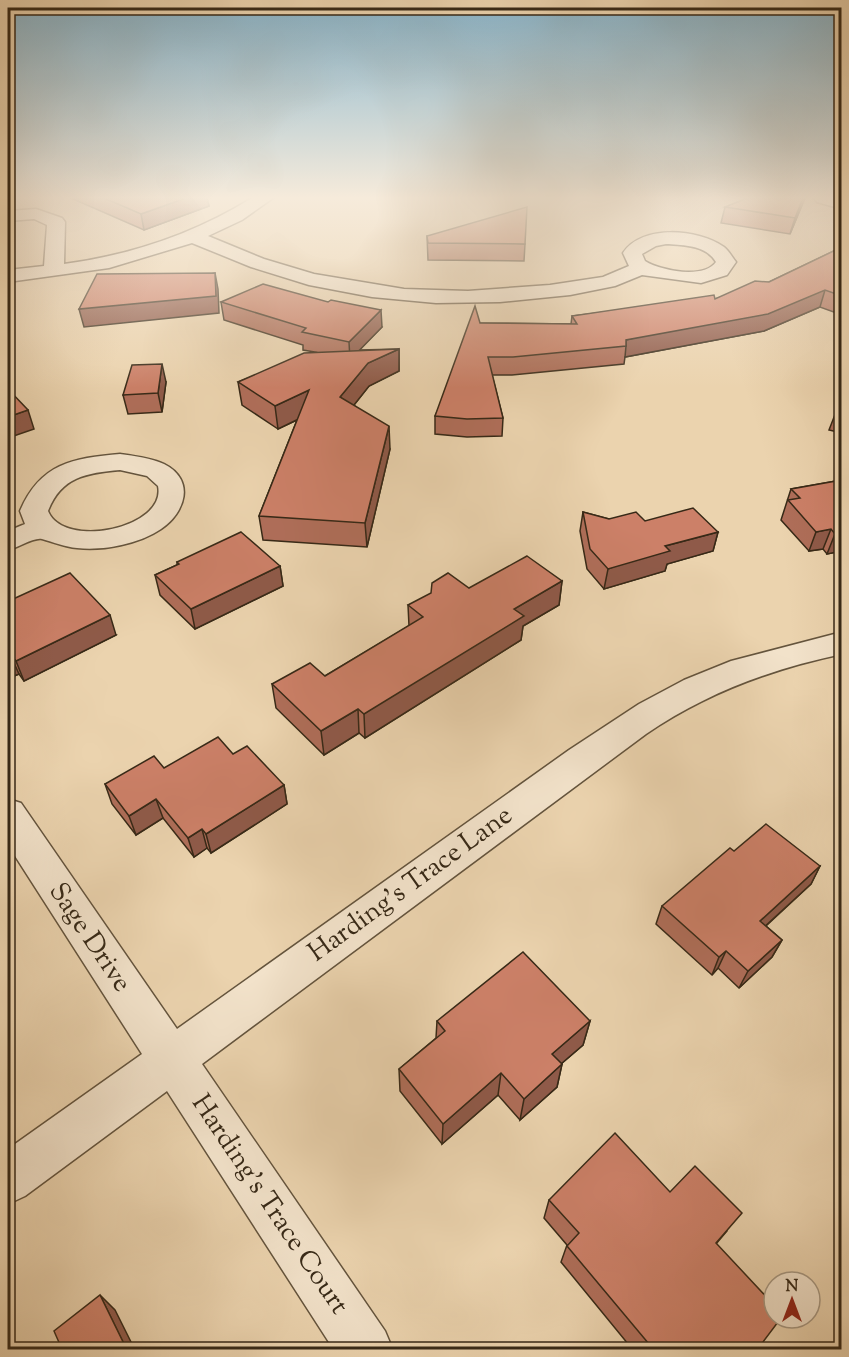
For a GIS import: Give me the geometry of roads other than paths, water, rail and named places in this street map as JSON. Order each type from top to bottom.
[{"type":"street","points":[[54,261],[54,271]]},
{"type":"street","points":[[8,276],[54,271],[104,261]]},
{"type":"street","points":[[258,261],[291,274],[324,282],[394,293],[466,296],[524,294],[586,286],[645,269]]},
{"type":"street","points":[[8,541],[42,528],[61,538],[86,542],[123,536],[155,521],[165,511],[172,490],[161,473],[136,463],[120,462],[86,466],[55,480],[37,499],[34,509],[36,519],[42,528]]},
{"type":"street","name":"Harding's Trace Lane","points":[[8,1179],[572,767],[652,712],[733,673],[778,658],[842,643]]},
{"type":"street","name":"Sage Drive","points":[[8,814],[171,1061]]},
{"type":"street","name":"Harding's Trace Court","points":[[171,1061],[247,1169],[366,1350]]}]
